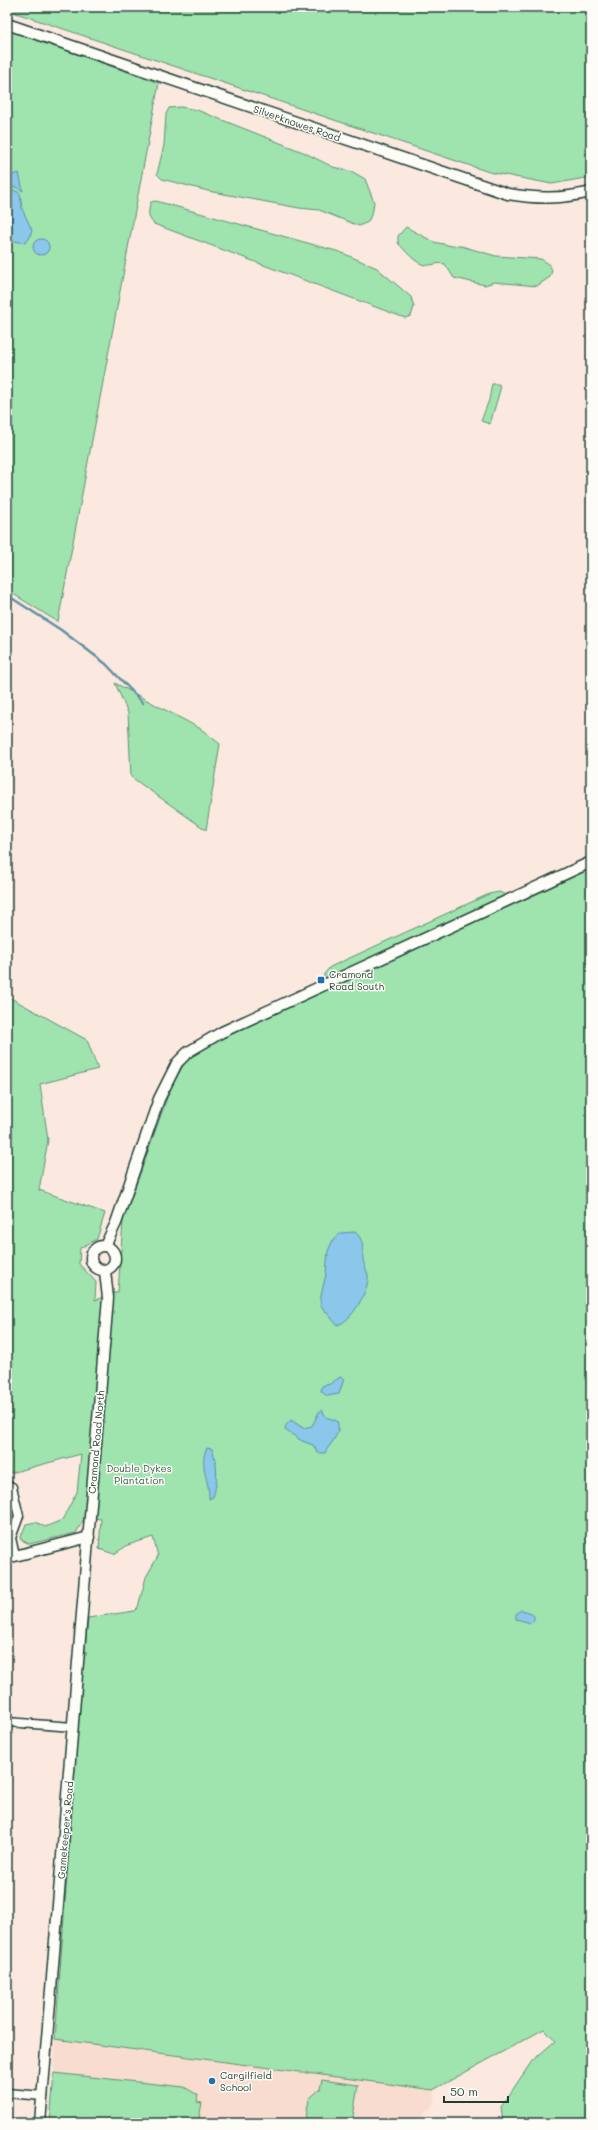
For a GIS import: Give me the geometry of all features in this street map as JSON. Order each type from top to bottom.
[{"type":"street","name":"Silverknowes Road","points":[[7,24],[508,194],[542,199],[560,198],[591,192]]},
{"type":"street","points":[[105,1246],[116,1223],[159,1099],[177,1063],[203,1042],[591,862]]},
{"type":"street","points":[[105,1246],[111,1249],[115,1260],[113,1266],[105,1270],[95,1268],[90,1259],[94,1250],[98,1247],[105,1246]]},
{"type":"street","name":"Cramond Road North","points":[[89,1537],[108,1298],[105,1270]]},
{"type":"street","points":[[12,1486],[19,1516],[10,1538],[11,1557],[89,1537]]},
{"type":"street","name":"Gamekeeper's Road","points":[[40,2123],[89,1537]]},
{"type":"street","points":[[7,1722],[73,1727]]},
{"type":"street","points":[[7,2093],[43,2096]]},
{"type":"shaded area","name":"Cargilfield School","points":[[55,2039],[433,2090],[435,2096],[432,2107],[414,2123],[50,2123]]},
{"type":"green space","points":[[7,7],[591,7],[591,177],[552,184],[489,172],[7,10]]},
{"type":"green space","points":[[7,30],[159,83],[58,622],[7,590]]},
{"type":"green space","points":[[181,107],[197,110],[303,152],[333,167],[353,172],[365,179],[374,202],[373,210],[368,222],[359,226],[319,210],[299,208],[208,191],[162,179],[157,174],[164,145],[166,114],[169,108]]},
{"type":"green space","points":[[156,201],[340,252],[377,268],[411,297],[414,307],[411,316],[405,318],[154,224],[150,219],[149,211],[151,202]]},
{"type":"green space","points":[[406,227],[434,242],[452,246],[461,246],[496,256],[541,259],[549,264],[552,270],[550,277],[537,286],[494,282],[485,285],[454,278],[445,264],[422,264],[414,260],[407,253],[398,243],[398,236]]},
{"type":"green space","points":[[492,384],[499,384],[500,390],[490,424],[481,421],[489,400]]},
{"type":"green space","points":[[115,683],[201,729],[220,744],[206,830],[131,777],[128,713]]},
{"type":"green space","name":"Double Dykes Plantation","points":[[591,868],[591,2123],[503,2123],[501,2107],[532,2061],[555,2041],[544,2029],[433,2090],[55,2039],[83,1658],[87,1654],[85,1650],[88,1618],[134,1611],[138,1607],[146,1577],[158,1556],[153,1537],[128,1545],[114,1554],[99,1549],[101,1519],[85,1517],[76,1533],[29,1544],[20,1539],[26,1524],[36,1522],[45,1527],[62,1520],[77,1492],[81,1454],[7,1474],[7,996],[87,1040],[98,1069],[40,1084],[48,1140],[39,1190],[105,1213],[97,1239],[80,1248],[79,1264],[96,1282],[95,1300],[118,1292],[123,1221],[171,1087],[188,1057],[217,1038],[323,987],[324,974],[330,967],[489,894],[499,892],[521,901]]},
{"type":"green space","points":[[54,2073],[184,2087],[198,2095],[197,2102],[202,2103],[198,2123],[50,2123]]},
{"type":"green space","points":[[322,2080],[358,2085],[352,2123],[305,2123],[309,2099],[320,2089]]},
{"type":"water","points":[[19,173],[23,191],[15,187],[7,188],[8,176]]},
{"type":"water","points":[[13,190],[20,193],[22,209],[32,230],[29,239],[25,243],[14,241],[9,244],[7,242],[7,196]]},
{"type":"water","points":[[41,239],[48,244],[49,247],[44,254],[41,255],[34,250],[33,247],[38,240]]},
{"type":"water","points":[[355,1232],[362,1241],[363,1260],[368,1275],[368,1281],[363,1296],[353,1312],[342,1323],[337,1325],[321,1306],[320,1300],[326,1274],[328,1251],[333,1240],[341,1233]]},
{"type":"water","points":[[340,1377],[344,1379],[339,1394],[327,1396],[321,1391],[322,1386],[330,1384]]},
{"type":"water","points":[[322,1410],[326,1417],[337,1421],[338,1430],[335,1438],[325,1453],[318,1453],[313,1445],[302,1441],[285,1430],[286,1425],[291,1420],[303,1428],[312,1426],[319,1412]]},
{"type":"water","points":[[207,1448],[212,1449],[217,1473],[213,1497],[209,1499],[204,1467]]},
{"type":"water","points":[[521,1610],[529,1612],[534,1616],[534,1621],[531,1623],[516,1619],[516,1614]]},
{"type":"waterway","points":[[7,595],[61,630],[106,664],[143,703]]},
{"type":"place","name":"Cramond Road South","points":[[321,980]]},
{"type":"place","name":"Cargilfield School","points":[[212,2081]]}]
